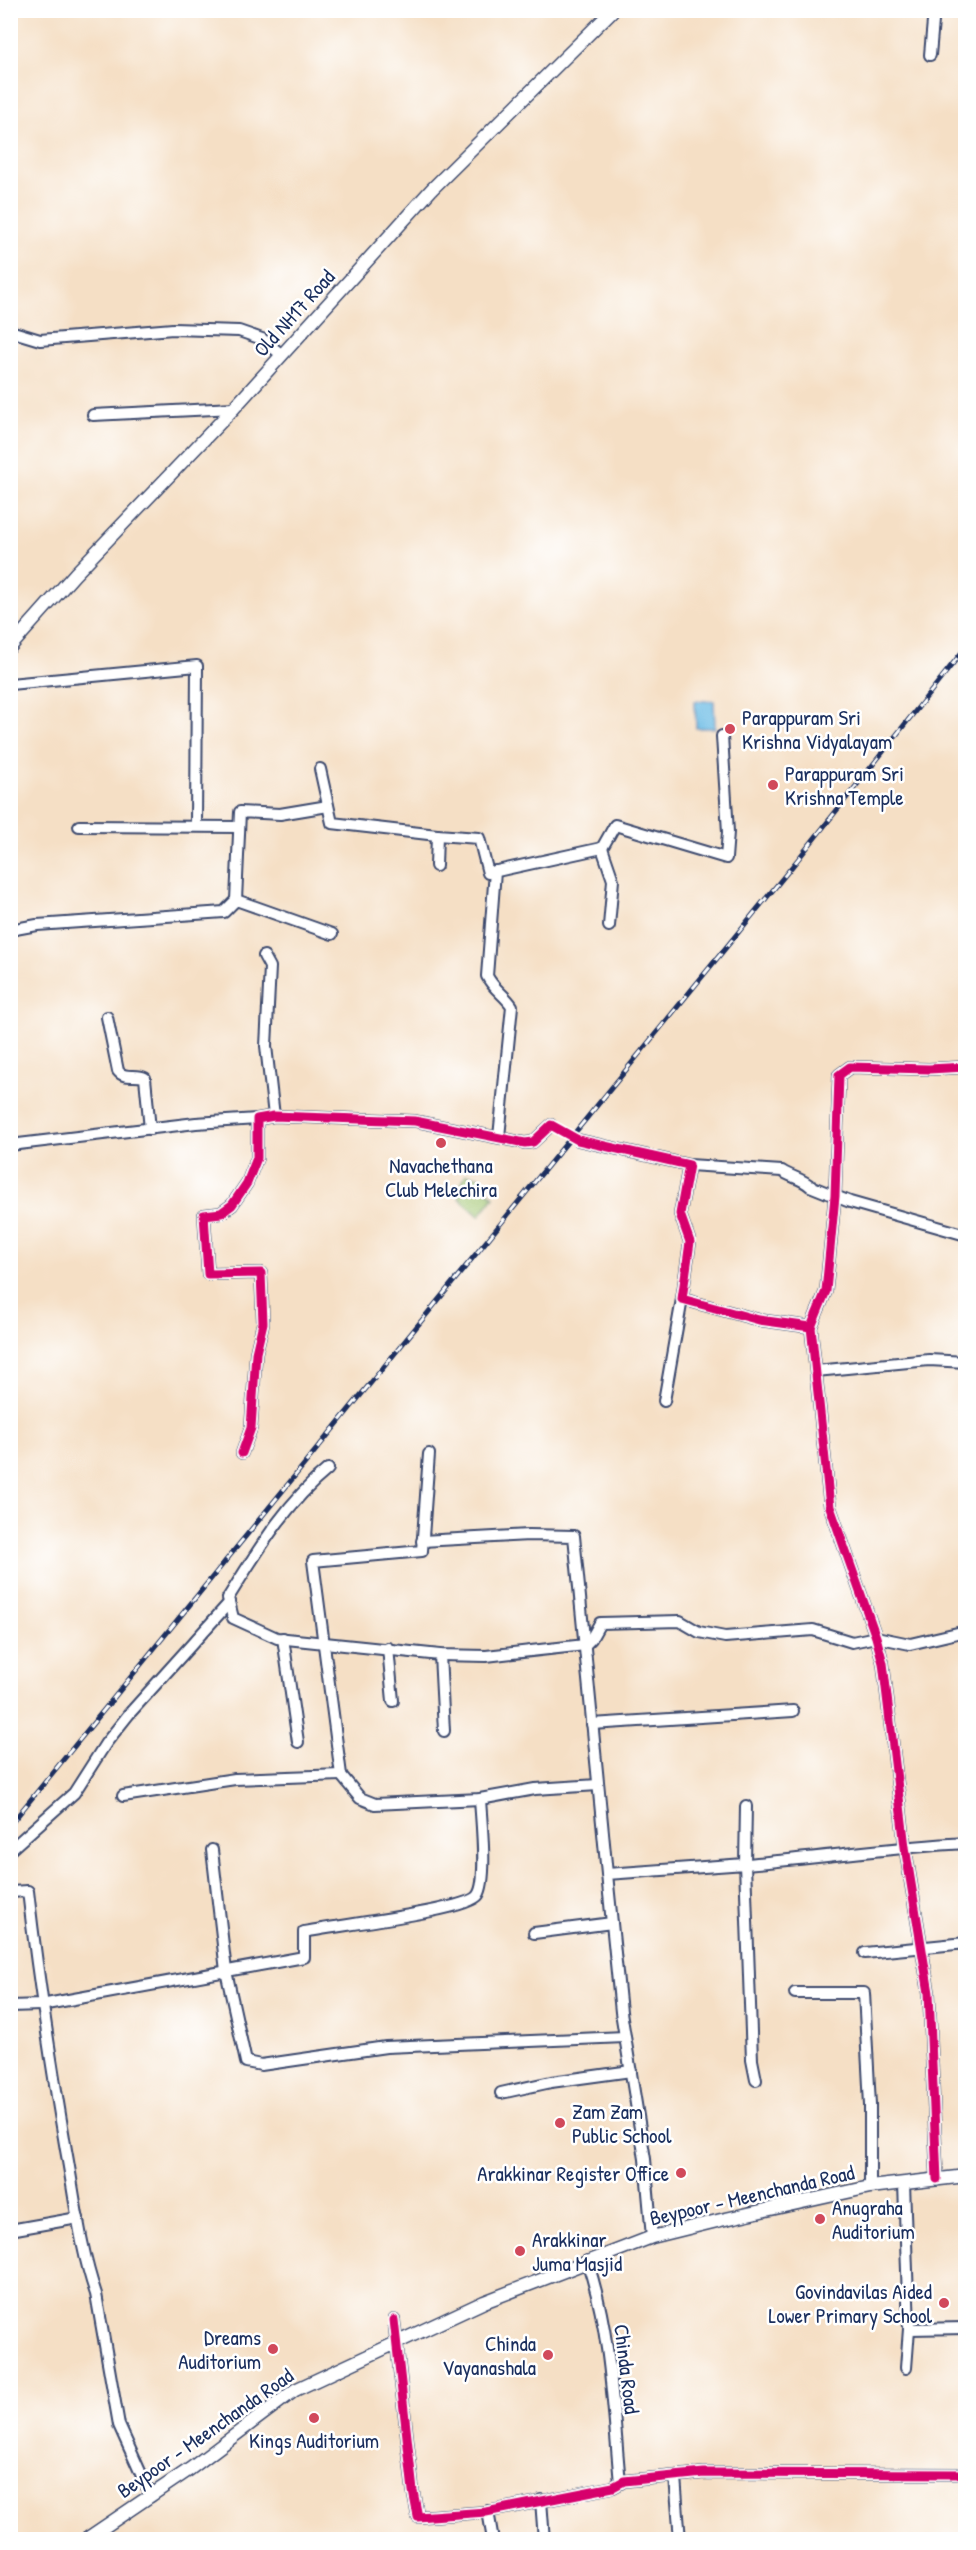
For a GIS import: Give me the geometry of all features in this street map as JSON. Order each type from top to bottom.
[{"type":"main road","name":"Old NH17 Road","points":[[10,647],[75,574],[234,408],[432,189],[613,10]]},
{"type":"main road","name":"Beypoor - Meenchanda Road","points":[[85,2540],[190,2469],[295,2390],[484,2302],[652,2237],[870,2187],[966,2176]]},
{"type":"street","points":[[930,55],[934,10]]},
{"type":"street","points":[[10,331],[40,340],[173,328],[239,331],[262,339],[282,355]]},
{"type":"street","points":[[93,414],[234,408]]},
{"type":"street","points":[[10,684],[197,666],[196,826]]},
{"type":"street","points":[[320,769],[332,823],[479,838],[488,873],[602,848],[615,825],[726,858],[728,832],[722,736]]},
{"type":"street","points":[[10,930],[38,925],[224,912],[236,900],[240,812],[280,813],[328,806]]},
{"type":"street","points":[[79,826],[239,827]]},
{"type":"street","points":[[436,866],[437,835]]},
{"type":"street","points":[[602,848],[613,880],[609,926]]},
{"type":"street","points":[[495,871],[487,976],[494,990],[505,996],[512,1006],[499,1137]]},
{"type":"street","points":[[236,900],[332,934]]},
{"type":"street","points":[[264,956],[270,967],[266,1046],[274,1116]]},
{"type":"street","points":[[107,1017],[118,1071],[121,1075],[141,1075],[145,1078],[150,1128]]},
{"type":"street","points":[[937,2179],[929,1993],[905,1847],[883,1663],[830,1507],[811,1327],[826,1291],[836,1196],[839,1075],[850,1067],[929,1069],[966,1067]]},
{"type":"street","points":[[10,1145],[274,1116],[409,1120],[525,1143],[533,1142],[550,1125]]},
{"type":"street","points":[[242,1454],[251,1428],[256,1353],[264,1323],[261,1273],[208,1274],[204,1215],[221,1213],[232,1205],[247,1183],[257,1158],[257,1119]]},
{"type":"street","points":[[578,1140],[689,1166],[782,1171],[794,1179],[850,1202],[966,1235]]},
{"type":"street","points":[[664,1401],[690,1242],[680,1214],[689,1166]]},
{"type":"street","points":[[682,1299],[759,1320],[811,1327]]},
{"type":"street","points":[[816,1371],[929,1360],[966,1362]]},
{"type":"street","points":[[429,1454],[422,1551],[313,1561],[341,1775],[360,1798],[375,1804],[480,1799],[535,1789],[598,1785]]},
{"type":"street","points":[[328,1469],[300,1493],[284,1512],[228,1598],[233,1618],[263,1632],[283,1638],[440,1655],[486,1656],[585,1645],[600,1623],[680,1621],[699,1632],[725,1637],[813,1630],[852,1642],[876,1637],[910,1644],[966,1631]]},
{"type":"street","points":[[422,1541],[529,1535],[574,1536],[612,1923],[626,2037],[645,2159],[652,2237]]},
{"type":"street","points":[[10,1850],[74,1793],[106,1743],[129,1714],[229,1603]]},
{"type":"street","points":[[283,1638],[298,1742]]},
{"type":"street","points":[[388,1648],[393,1701]]},
{"type":"street","points":[[440,1655],[444,1731]]},
{"type":"street","points":[[592,1724],[793,1712]]},
{"type":"street","points":[[123,1796],[235,1779],[341,1775]]},
{"type":"street","points":[[10,2006],[41,2005],[304,1957],[304,1932],[449,1908],[474,1900],[480,1894],[483,1876],[480,1799]]},
{"type":"street","points":[[746,1806],[745,1864],[752,2060],[756,2080]]},
{"type":"street","points":[[607,1874],[745,1864],[966,1843]]},
{"type":"street","points":[[212,1850],[226,1971],[246,2062],[261,2065],[386,2047],[626,2037]]},
{"type":"street","points":[[10,1892],[28,1891],[41,2005],[78,2218],[89,2275],[96,2294],[119,2425],[151,2496]]},
{"type":"street","points":[[534,1933],[612,1923]]},
{"type":"street","points":[[865,1953],[966,1943]]},
{"type":"street","points":[[795,1993],[864,1993],[870,2105],[870,2187]]},
{"type":"street","points":[[501,2092],[550,2082],[631,2071]]},
{"type":"street","points":[[904,2183],[909,2328],[906,2368]]},
{"type":"street","points":[[10,2229],[78,2218]]},
{"type":"street","name":"Chinda Road","points":[[587,2261],[598,2292],[620,2483]]},
{"type":"street","points":[[394,2320],[417,2517],[488,2511],[613,2487],[620,2483],[704,2473],[966,2474]]},
{"type":"street","points":[[909,2328],[966,2328]]},
{"type":"street","points":[[675,2477],[680,2540]]},
{"type":"street","points":[[541,2500],[544,2540]]},
{"type":"street","points":[[488,2511],[493,2540]]},
{"type":"green space","points":[[466,1174],[480,1177],[484,1187],[494,1197],[479,1216],[459,1198],[461,1184]]},
{"type":"water","points":[[695,701],[714,701],[715,728],[696,728]]},
{"type":"tunnel","points":[[551,1125],[578,1140]]},
{"type":"railway","points":[[10,1825],[799,858],[966,647]]},
{"type":"cycle path","points":[[937,2179],[929,1993],[905,1847],[883,1663],[830,1507],[811,1327],[826,1291],[835,1196],[839,1075],[850,1067],[929,1069],[966,1067]]},
{"type":"cycle path","points":[[242,1453],[251,1428],[256,1353],[263,1323],[261,1273],[208,1274],[204,1215],[221,1213],[232,1205],[247,1183],[257,1158],[257,1119],[274,1116],[415,1121],[525,1143],[533,1142],[551,1125],[578,1140],[689,1165],[680,1214],[690,1242],[682,1299],[759,1320],[811,1327]]},
{"type":"cycle path","points":[[394,2320],[413,2491],[418,2517],[486,2512],[613,2487],[624,2481],[704,2473],[966,2474]]},
{"type":"place","name":"Parappuram Sri Krishna Vidyalayam","points":[[730,729]]},
{"type":"place","name":"Parappuram Sri Krishna Temple","points":[[773,785]]},
{"type":"place","name":"Navachethana Club Melechira","points":[[441,1143]]},
{"type":"place","name":"Zam Zam Public School","points":[[560,2123]]},
{"type":"place","name":"Arakkinar Register Office","points":[[681,2173]]},
{"type":"place","name":"Anugraha Auditorium","points":[[820,2219]]},
{"type":"place","name":"Arakkinar Juma Masjid","points":[[520,2251]]},
{"type":"place","name":"Govindavilas Aided Lower Primary School","points":[[944,2303]]},
{"type":"place","name":"Dreams Auditorium","points":[[273,2349]]},
{"type":"place","name":"Chinda Vayanashala","points":[[548,2355]]},
{"type":"place","name":"Kings Auditorium","points":[[314,2418]]}]
